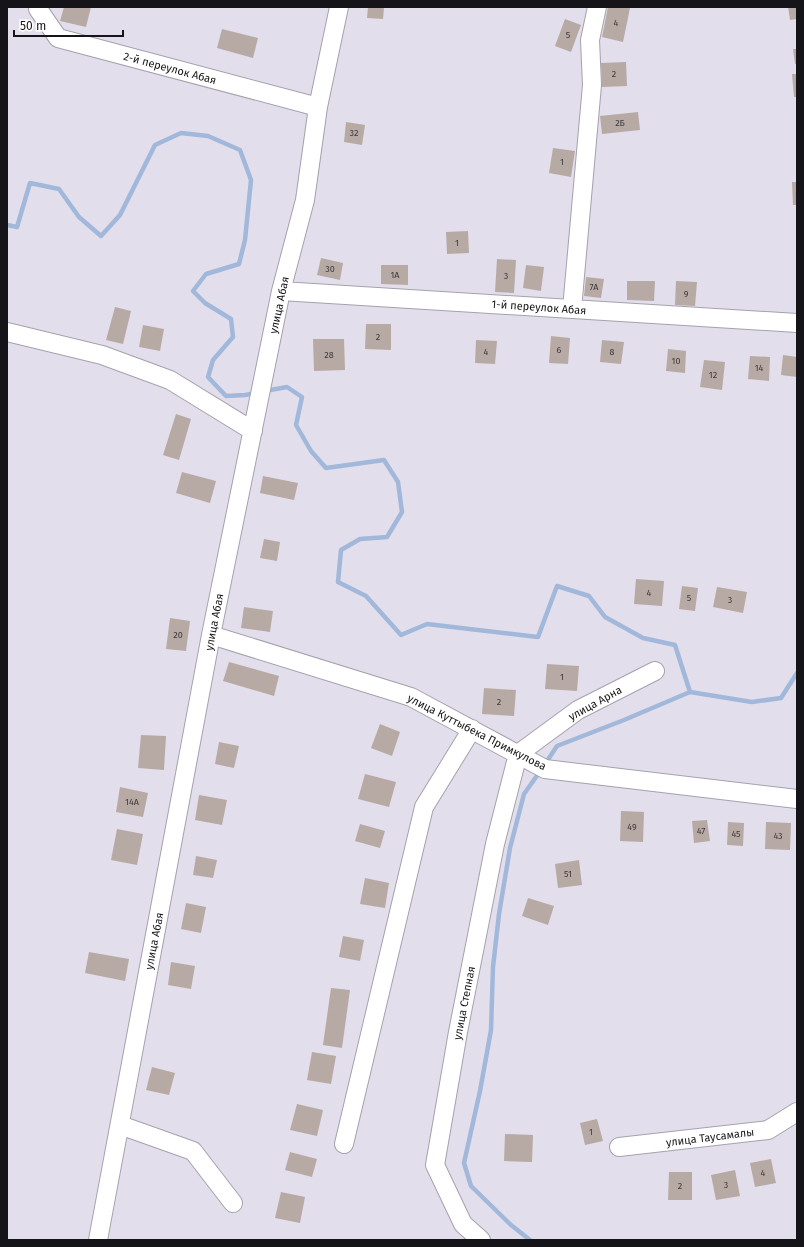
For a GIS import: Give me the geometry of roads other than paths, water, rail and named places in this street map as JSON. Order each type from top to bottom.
[{"type":"street","name":"2-й переулок Абая","points":[[38,7],[58,38],[318,107]]},
{"type":"street","name":"улица Абая","points":[[98,1240],[211,635],[281,291],[305,200],[318,107],[339,7]]},
{"type":"street","points":[[572,309],[592,85],[590,40],[597,7]]},
{"type":"street","name":"1-й переулок Абая","points":[[281,291],[797,323]]},
{"type":"street","points":[[7,332],[102,355],[170,380],[253,431]]},
{"type":"street","name":"улица Куттыбека Примкулова","points":[[211,635],[411,698],[545,769],[797,799]]},
{"type":"street","name":"улица Арна","points":[[518,754],[578,710],[655,671]]},
{"type":"street","points":[[344,1144],[424,807],[472,729]]},
{"type":"street","name":"улица Степная","points":[[481,1240],[464,1224],[435,1166],[458,1032],[495,844],[518,754]]},
{"type":"street","name":"улица Таусамалы","points":[[619,1147],[768,1130],[797,1112]]},
{"type":"street","points":[[120,1125],[193,1151],[233,1204]]},
{"type":"waterway","points":[[7,225],[17,227],[30,183],[59,189],[79,217],[101,236],[120,215],[155,145],[181,133],[208,136],[240,150],[251,180],[245,240],[239,264],[206,274],[193,291],[205,303],[231,319],[233,337],[213,360],[208,377],[226,396],[256,393]]},
{"type":"waterway","points":[[265,391],[287,387],[302,397],[296,425],[311,451],[326,468],[384,460],[398,482],[402,512],[387,537],[360,539],[341,550],[338,582],[366,596],[401,635],[427,624],[538,637],[557,586],[589,596],[605,617],[643,638],[675,645],[690,692]]},
{"type":"waterway","points":[[545,764],[557,746],[690,692],[752,702],[781,698],[797,673]]},
{"type":"waterway","points":[[530,1240],[511,1225],[471,1186],[464,1163],[480,1091],[491,1030],[493,967],[499,914],[510,848],[524,794],[541,770]]}]
